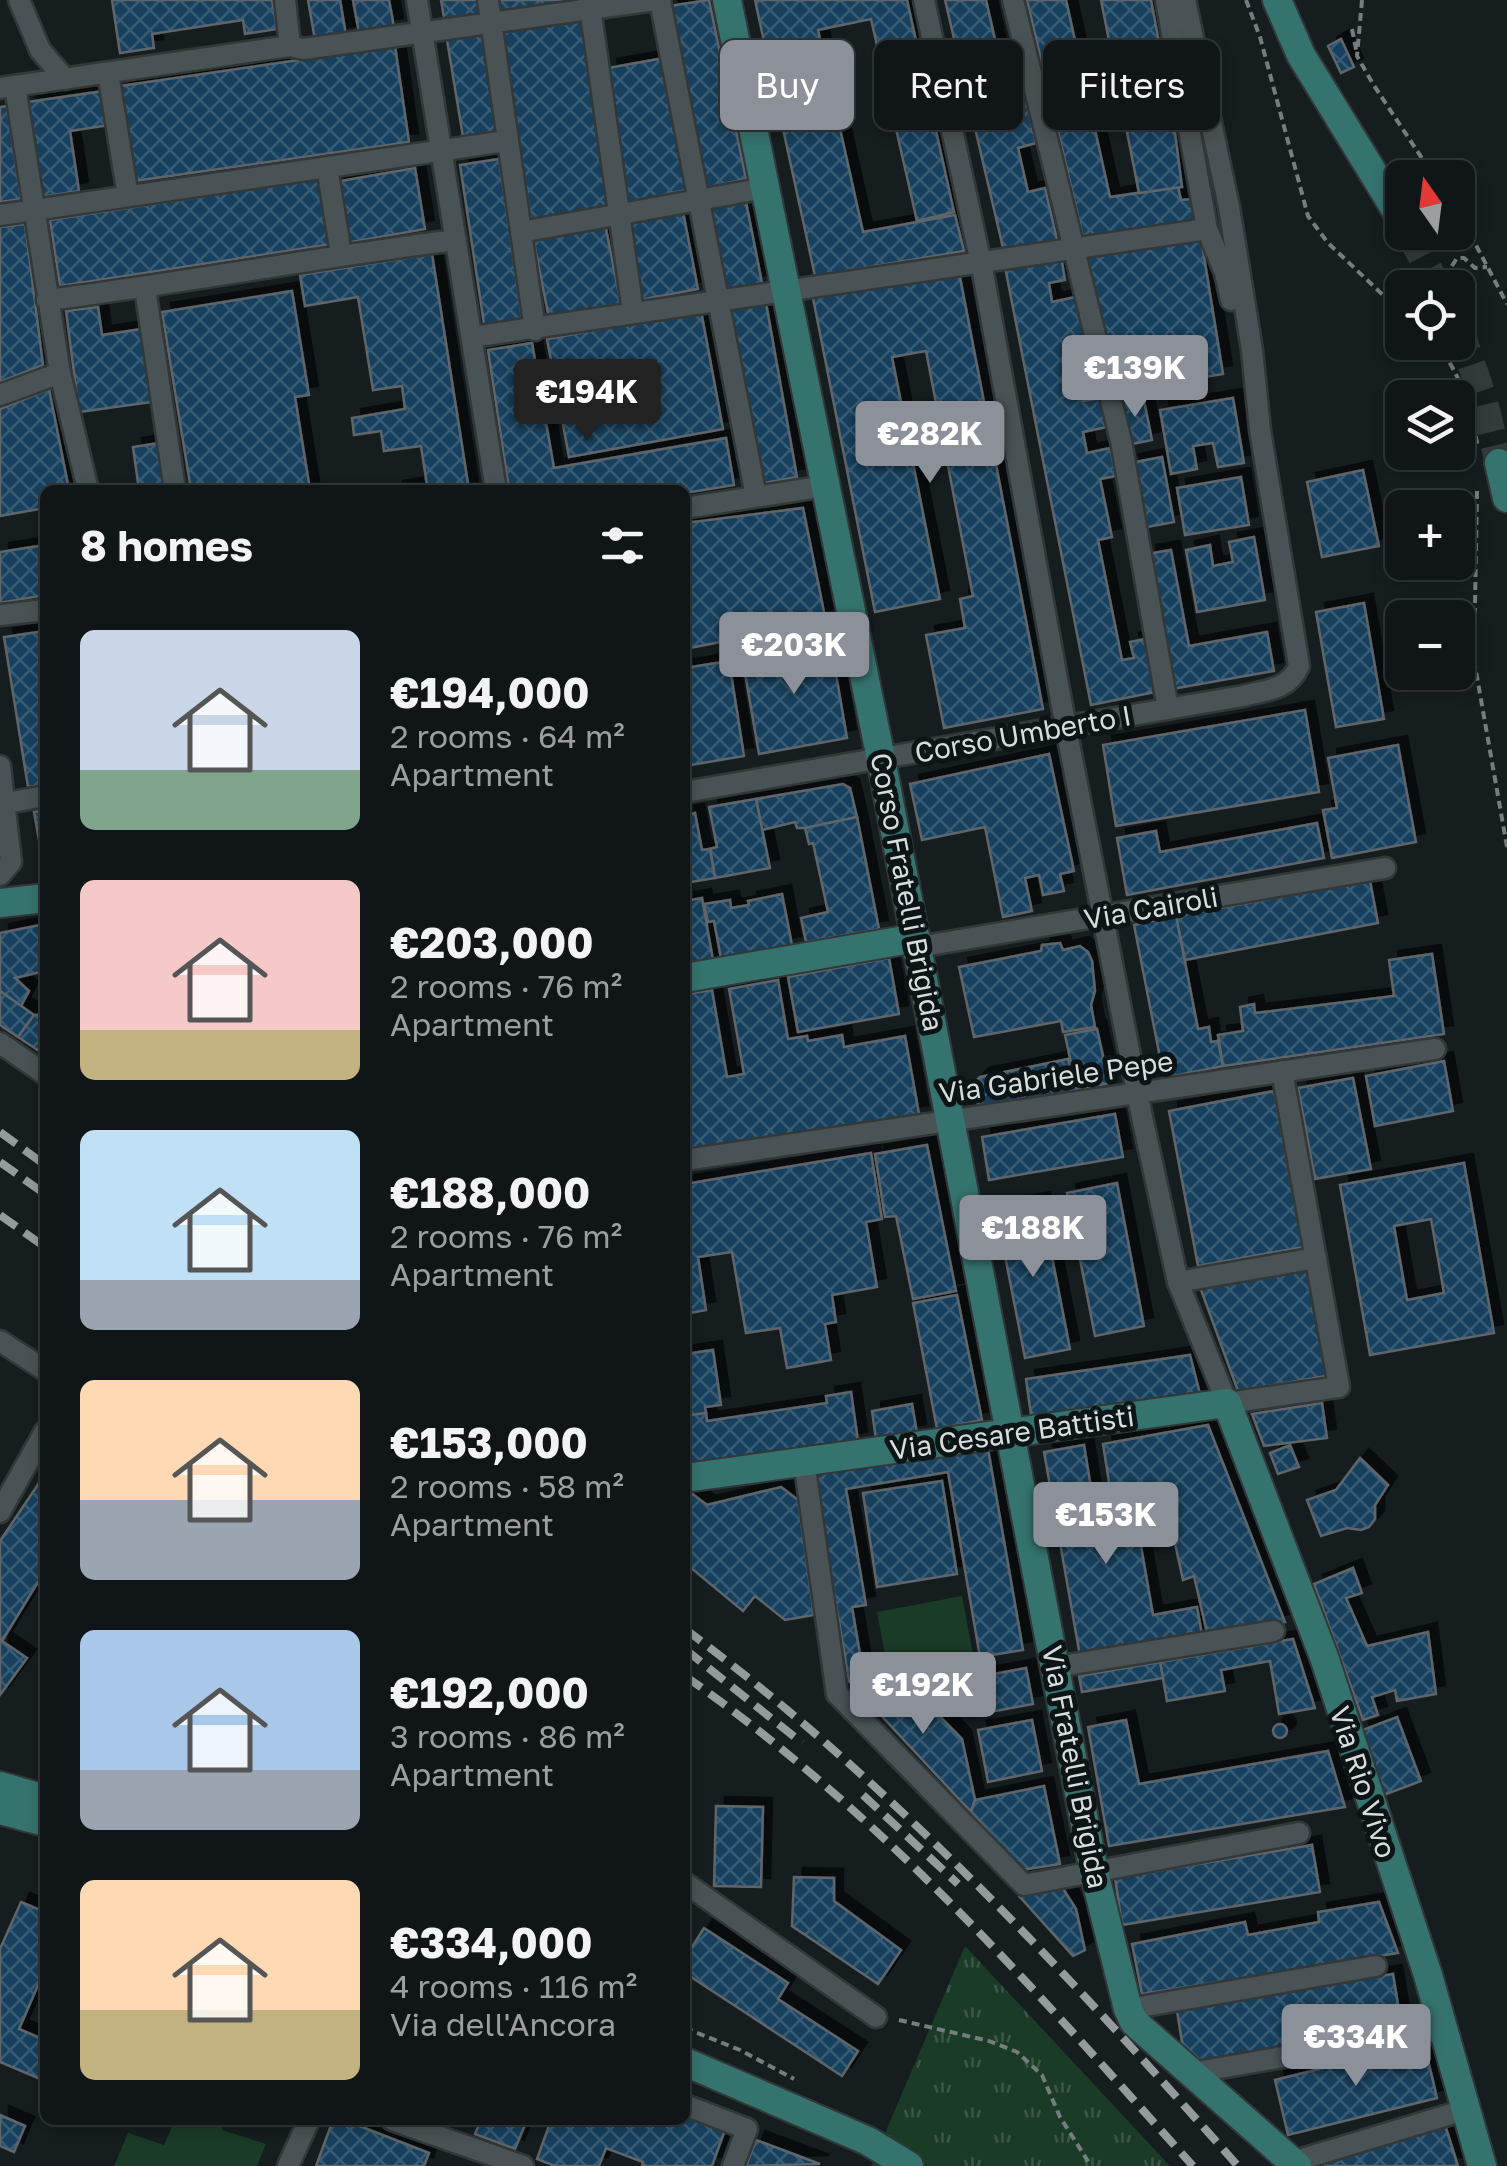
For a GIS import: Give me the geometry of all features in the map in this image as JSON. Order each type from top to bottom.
[{"type":"street","points":[[19,0],[40,50],[65,79]]},
{"type":"street","points":[[285,0],[290,46]]},
{"type":"street","points":[[417,0],[495,485]]},
{"type":"street","points":[[488,0],[535,330]]},
{"type":"street","points":[[87,485],[60,374],[34,210],[7,87],[290,46],[304,49],[491,24],[590,5],[657,0],[756,496]]},
{"type":"street","name":"Corso Fratelli Brigida","points":[[727,0],[882,759],[1010,1433]]},
{"type":"street","points":[[924,0],[981,260],[1066,728],[1178,1282],[1228,1403]]},
{"type":"street","points":[[1013,0],[1121,441],[1168,709]]},
{"type":"street","points":[[1166,0],[1207,228],[1225,274],[1258,414]]},
{"type":"street","points":[[1186,0],[1228,207],[1252,350],[1258,414]]},
{"type":"street","points":[[1277,0],[1300,55],[1385,192]]},
{"type":"street","points":[[1298,0],[1300,55]]},
{"type":"street","points":[[590,5],[633,312]]},
{"type":"street","points":[[108,73],[128,196]]},
{"type":"street","points":[[0,215],[506,142]]},
{"type":"street","points":[[326,168],[341,254]]},
{"type":"street","points":[[521,232],[765,188]]},
{"type":"street","points":[[472,338],[1207,228]]},
{"type":"street","points":[[48,300],[456,240]]},
{"type":"street","points":[[145,288],[174,485]]},
{"type":"street","points":[[0,395],[60,374]]},
{"type":"street","name":"Corso Umberto I","points":[[690,791],[1066,728],[1284,686],[1299,666],[1258,414]]},
{"type":"street","points":[[1489,456],[1507,498]]},
{"type":"street","points":[[690,507],[826,486]]},
{"type":"street","points":[[0,615],[40,611]]},
{"type":"street","points":[[0,766],[11,862],[2,874]]},
{"type":"street","points":[[6,803],[40,797]]},
{"type":"street","name":"Via Cairoli","points":[[690,977],[1103,916],[1385,868]]},
{"type":"street","points":[[0,903],[40,899]]},
{"type":"street","points":[[0,1042],[40,1070]]},
{"type":"street","name":"Via Gabriele Pepe","points":[[690,1159],[1435,1049]]},
{"type":"street","points":[[1178,1282],[1316,1258],[1282,1071]]},
{"type":"street","name":"Via Cesare Battisti","points":[[690,1477],[1339,1387],[1316,1258]]},
{"type":"street","points":[[0,1341],[40,1367]]},
{"type":"street","name":"Via Rio Vivo","points":[[1228,1403],[1324,1657],[1444,2030],[1482,2166]]},
{"type":"street","name":"Via Fratelli Brigida","points":[[1010,1433],[1094,1872],[1128,2009],[1134,2022],[1294,2164]]},
{"type":"street","points":[[0,1512],[40,1440]]},
{"type":"street","points":[[804,1461],[838,1694],[1024,1885],[1299,1834]]},
{"type":"street","points":[[1055,1666],[1274,1631]]},
{"type":"street","points":[[0,1786],[40,1798]]},
{"type":"street","points":[[0,1810],[40,1821]]},
{"type":"street","points":[[690,1887],[876,2017]]},
{"type":"street","points":[[1128,2009],[1376,1966]]},
{"type":"street","points":[[1192,2073],[1444,2030]]},
{"type":"street","points":[[690,2064],[868,2142],[909,2166]]},
{"type":"street","points":[[690,2107],[746,2129],[733,2166]]},
{"type":"street","points":[[1294,2164],[1468,2109]]},
{"type":"street","points":[[288,2166],[307,2125]]},
{"type":"street","points":[[406,2125],[522,2166]]},
{"type":"path","points":[[1246,0],[1260,36],[1308,216],[1328,244],[1385,297]]},
{"type":"path","points":[[1357,56],[1362,0]]},
{"type":"path","points":[[1352,30],[1357,56],[1372,84],[1423,160]]},
{"type":"path","points":[[1475,242],[1507,304]]},
{"type":"path","points":[[1450,270],[1458,258],[1464,258],[1475,268],[1488,267]]},
{"type":"path","points":[[1447,360],[1468,398],[1489,456]]},
{"type":"path","points":[[1478,487],[1474,660],[1507,847]]},
{"type":"path","points":[[876,2017],[989,2040],[1017,2052],[1042,2076],[1060,2117],[1091,2166]]},
{"type":"path","points":[[690,2030],[740,2050],[804,2085]]},
{"type":"green space","points":[[962,1596],[973,1654],[888,1670],[877,1612]]},
{"type":"green space","points":[[965,1946],[1170,2166],[871,2166]]},
{"type":"green space","points":[[173,2125],[224,2125],[222,2130],[266,2144],[257,2166],[114,2166],[128,2133],[164,2145]]},
{"type":"building","points":[[112,0],[272,0],[277,29],[245,34],[243,20],[152,34],[154,48],[120,53]]},
{"type":"building","points":[[308,0],[340,0],[346,35],[315,40]]},
{"type":"building","points":[[353,0],[389,0],[394,27],[359,33]]},
{"type":"building","points":[[441,0],[479,0],[482,17],[445,23]]},
{"type":"building","points":[[499,0],[580,0],[580,2],[500,13]]},
{"type":"building","points":[[709,0],[720,53],[720,130],[736,130],[746,179],[704,188],[669,6]]},
{"type":"building","points":[[755,0],[907,0],[916,40],[876,40],[871,19],[818,30],[820,40],[764,40]]},
{"type":"building","points":[[945,0],[986,0],[995,40],[954,40]]},
{"type":"building","points":[[1027,0],[1066,0],[1075,40],[1043,40],[1043,68]]},
{"type":"building","points":[[1101,0],[1151,0],[1159,40],[1109,40]]},
{"type":"building","points":[[582,17],[609,208],[531,220],[501,30]]},
{"type":"building","points":[[484,34],[500,131],[463,137],[447,40]]},
{"type":"building","points":[[1341,39],[1354,67],[1341,73],[1328,46]]},
{"type":"building","points":[[395,46],[409,142],[134,181],[120,86]]},
{"type":"building","points":[[664,58],[690,189],[623,204],[608,68]]},
{"type":"building","points":[[1023,88],[1036,143],[1018,148],[1028,192],[1045,188],[1057,240],[1004,252],[975,130],[1023,130]]},
{"type":"building","points":[[104,91],[110,125],[70,131],[79,191],[41,197],[27,102]]},
{"type":"building","points":[[7,106],[21,199],[0,202],[0,107]]},
{"type":"building","points":[[783,130],[840,130],[863,232],[955,215],[964,251],[815,276]]},
{"type":"building","points":[[896,130],[936,130],[954,212],[917,221]]},
{"type":"building","points":[[1058,130],[1095,130],[1110,197],[1178,187],[1181,200],[1192,199],[1195,221],[1083,237]]},
{"type":"building","points":[[1127,130],[1175,130],[1182,187],[1139,193]]},
{"type":"building","points":[[499,159],[523,325],[485,330],[460,165]]},
{"type":"building","points":[[415,168],[425,229],[346,243],[335,182]]},
{"type":"building","points":[[322,178],[332,244],[60,286],[50,220]]},
{"type":"building","points":[[746,202],[762,283],[724,291],[709,209]]},
{"type":"building","points":[[683,212],[698,289],[640,300],[625,223]]},
{"type":"building","points":[[25,224],[43,365],[0,382],[0,227]]},
{"type":"building","points":[[605,224],[621,304],[549,318],[533,238]]},
{"type":"building","points":[[1201,238],[1223,374],[1117,391],[1086,256]]},
{"type":"building","points":[[432,254],[468,485],[427,485],[421,446],[384,451],[381,431],[354,435],[352,418],[405,409],[402,386],[373,390],[358,297],[305,306],[300,275]]},
{"type":"building","points":[[1061,256],[1065,280],[1049,283],[1052,302],[1080,296],[1096,376],[1079,380],[1083,401],[1101,398],[1107,427],[1083,432],[1087,453],[1110,448],[1116,476],[1100,479],[1112,537],[1098,540],[1122,660],[1134,658],[1130,642],[1145,639],[1155,692],[1091,705],[1005,267]]},
{"type":"building","points":[[959,272],[1043,709],[944,728],[926,635],[965,628],[960,599],[973,596],[926,351],[892,357],[940,599],[875,612],[813,298]]},
{"type":"building","points":[[292,291],[309,395],[295,397],[309,485],[190,485],[162,312]]},
{"type":"building","points":[[766,303],[797,477],[759,484],[728,309]]},
{"type":"building","points":[[98,307],[102,335],[142,329],[152,402],[79,412],[66,311]]},
{"type":"building","points":[[701,311],[723,429],[569,457],[547,339]]},
{"type":"building","points":[[532,343],[554,468],[726,438],[734,485],[690,492],[690,485],[508,485],[488,350]]},
{"type":"building","points":[[49,389],[68,485],[40,485],[40,509],[0,516],[0,409]]},
{"type":"building","points":[[1143,396],[1152,440],[1127,445],[1118,401]]},
{"type":"building","points":[[1233,398],[1244,463],[1218,467],[1213,443],[1193,446],[1197,469],[1171,474],[1160,410]]},
{"type":"building","points":[[160,443],[166,485],[138,485],[133,447]]},
{"type":"building","points":[[1162,457],[1174,522],[1142,528],[1130,463]]},
{"type":"building","points":[[1363,470],[1379,546],[1322,557],[1307,482]]},
{"type":"building","points":[[1241,477],[1249,525],[1185,535],[1177,488]]},
{"type":"building","points":[[803,508],[825,617],[690,648],[690,522]]},
{"type":"building","points":[[1254,537],[1265,600],[1197,612],[1186,550],[1210,545],[1213,566],[1233,562],[1229,542]]},
{"type":"building","points":[[40,546],[40,596],[0,603],[0,552]]},
{"type":"building","points":[[1171,550],[1189,646],[1267,632],[1274,671],[1172,689],[1147,554]]},
{"type":"building","points":[[1364,603],[1384,719],[1336,727],[1316,612]]},
{"type":"building","points":[[40,632],[40,786],[28,787],[4,637]]},
{"type":"building","points":[[830,640],[847,738],[759,754],[742,656]]},
{"type":"building","points":[[729,661],[744,756],[690,765],[690,667]]},
{"type":"building","points":[[1305,710],[1319,792],[1116,826],[1103,745]]},
{"type":"building","points":[[1398,745],[1416,842],[1332,858],[1323,810],[1337,808],[1328,758]]},
{"type":"building","points":[[1049,754],[1074,871],[1060,874],[1064,891],[1043,895],[1039,875],[1025,878],[1032,911],[1003,917],[985,827],[922,840],[910,784]]},
{"type":"building","points":[[843,784],[850,788],[857,817],[805,828],[797,828],[795,822],[762,830],[756,799]]},
{"type":"building","points":[[756,799],[770,868],[715,878],[710,849],[717,847],[709,807]]},
{"type":"building","points":[[40,811],[40,846],[34,812]]},
{"type":"building","points":[[695,813],[702,850],[710,849],[715,878],[690,882],[690,814]]},
{"type":"building","points":[[857,817],[879,929],[806,942],[801,918],[828,912],[813,843],[809,844],[805,828]]},
{"type":"building","points":[[1317,823],[1324,858],[1127,895],[1117,838],[1156,831],[1160,852]]},
{"type":"building","points":[[1370,881],[1378,923],[1185,960],[1176,916]]},
{"type":"building","points":[[782,894],[792,945],[721,958],[714,921],[708,922],[704,904],[730,900],[731,908]]},
{"type":"building","points":[[702,898],[714,966],[690,970],[690,900]]},
{"type":"building","points":[[1176,916],[1198,1029],[1209,1027],[1211,1042],[1218,1041],[1223,1066],[1164,1078],[1134,925]]},
{"type":"building","points":[[40,925],[40,972],[15,978],[29,991],[21,1006],[0,991],[0,933]]},
{"type":"building","points":[[1060,943],[1063,950],[1080,946],[1092,961],[1095,1027],[1063,1032],[1061,1021],[974,1037],[959,967],[1041,951],[1042,945]]},
{"type":"building","points":[[1432,954],[1444,1034],[1223,1066],[1218,1035],[1243,1031],[1240,1007],[1254,1004],[1255,1013],[1394,996],[1389,960]]},
{"type":"building","points":[[889,958],[899,1014],[798,1032],[788,977]]},
{"type":"building","points":[[778,980],[788,1039],[807,1036],[808,1041],[842,1035],[844,1047],[905,1036],[919,1114],[690,1154],[690,993],[712,990],[727,1077],[744,1074],[729,989]]},
{"type":"building","points":[[0,991],[34,1015],[18,1037],[0,1025]]},
{"type":"building","points":[[34,1015],[40,1015],[40,1052],[18,1037]]},
{"type":"building","points":[[1097,1029],[1109,1083],[1077,1090],[1065,1035]]},
{"type":"building","points":[[1068,1059],[1077,1090],[984,1109],[972,1091],[980,1077]]},
{"type":"building","points":[[1444,1061],[1453,1111],[1375,1126],[1366,1076]]},
{"type":"building","points":[[1353,1078],[1371,1169],[1315,1179],[1298,1088]]},
{"type":"building","points":[[1274,1091],[1303,1247],[1198,1266],[1169,1111]]},
{"type":"building","points":[[1115,1114],[1123,1157],[989,1180],[982,1137]]},
{"type":"building","points":[[927,1145],[956,1291],[913,1299],[896,1216],[885,1217],[875,1154]]},
{"type":"building","points":[[871,1153],[882,1219],[866,1222],[877,1287],[832,1295],[836,1322],[825,1324],[831,1360],[787,1368],[780,1328],[746,1333],[732,1252],[698,1257],[706,1310],[690,1313],[690,1183]]},
{"type":"building","points":[[1464,1163],[1494,1333],[1370,1355],[1340,1185]],"holes":[[[1431,1219],[1444,1293],[1407,1300],[1394,1226]]]},
{"type":"building","points":[[1117,1183],[1144,1326],[1095,1336],[1067,1193]]},
{"type":"building","points":[[1041,1201],[1070,1349],[1025,1358],[996,1210]]},
{"type":"building","points":[[1308,1268],[1326,1376],[1238,1391],[1200,1287]]},
{"type":"building","points":[[957,1295],[982,1420],[937,1429],[913,1303]]},
{"type":"building","points":[[713,1350],[721,1405],[705,1407],[706,1413],[690,1415],[690,1353]]},
{"type":"building","points":[[1190,1355],[1201,1398],[1032,1422],[1026,1379]]},
{"type":"building","points":[[851,1392],[858,1441],[690,1465],[690,1415],[706,1413],[707,1421],[827,1403],[826,1396]]},
{"type":"building","points":[[1322,1403],[1327,1438],[1264,1446],[1252,1414]]},
{"type":"building","points":[[912,1404],[917,1433],[876,1440],[872,1411]]},
{"type":"building","points":[[1208,1425],[1285,1622],[1208,1637],[1194,1576],[1183,1580],[1163,1488],[1111,1495],[1103,1444]]},
{"type":"building","points":[[1084,1445],[1096,1519],[1135,1512],[1153,1615],[1197,1607],[1202,1635],[1080,1656],[1044,1452]]},
{"type":"building","points":[[1290,1445],[1299,1467],[1278,1474],[1270,1453]]},
{"type":"building","points":[[988,1449],[1023,1650],[980,1657],[948,1472],[846,1489],[866,1605],[852,1607],[864,1678],[849,1681],[814,1474]]},
{"type":"building","points":[[1360,1458],[1388,1485],[1375,1505],[1375,1519],[1361,1530],[1347,1528],[1321,1536],[1307,1500],[1336,1490]]},
{"type":"building","points":[[40,1481],[40,1583],[2,1641],[27,1658],[0,1695],[0,1541]]},
{"type":"building","points":[[942,1481],[957,1574],[877,1587],[863,1493]]},
{"type":"building","points":[[781,1487],[798,1500],[814,1615],[785,1620],[755,1596],[743,1611],[690,1567],[690,1492],[707,1505]]},
{"type":"building","points":[[1353,1568],[1362,1593],[1346,1598],[1367,1646],[1428,1632],[1436,1694],[1397,1701],[1395,1690],[1372,1697],[1378,1715],[1363,1720],[1314,1584]]},
{"type":"building","points":[[1293,1639],[1315,1708],[1279,1714],[1270,1661],[1221,1670],[1225,1691],[1167,1701],[1160,1662]]},
{"type":"building","points":[[1160,1662],[1163,1678],[1082,1692],[1079,1676]]},
{"type":"building","points":[[1026,1668],[1033,1704],[974,1715],[967,1679]]},
{"type":"building","points":[[891,1675],[899,1714],[933,1709],[962,1739],[975,1800],[971,1812],[849,1681]]},
{"type":"building","points":[[1397,1717],[1421,1781],[1384,1795],[1360,1731]]},
{"type":"building","points":[[1032,1720],[1042,1771],[988,1782],[978,1730]]},
{"type":"building","points":[[1126,1720],[1139,1784],[1328,1751],[1345,1807],[1109,1846],[1088,1727]]},
{"type":"building","points":[[1280,1724],[1287,1731],[1280,1738],[1273,1731]]},
{"type":"building","points":[[1044,1786],[1060,1864],[1022,1870],[971,1812],[975,1800]]},
{"type":"building","points":[[716,1806],[763,1807],[761,1887],[714,1886]]},
{"type":"building","points":[[1312,1845],[1320,1892],[1122,1925],[1115,1878]]},
{"type":"building","points":[[794,1877],[834,1878],[834,1901],[901,1950],[878,1984],[792,1926]]},
{"type":"building","points":[[1062,1887],[1076,1909],[1085,1950],[1073,1956],[1020,1897]]},
{"type":"building","points":[[21,1902],[40,1910],[40,1981],[19,2029],[40,2038],[40,2079],[0,2062],[0,1949]]},
{"type":"building","points":[[1379,1902],[1398,1953],[1142,1994],[1132,1944],[1245,1922],[1248,1935],[1319,1922],[1318,1912]]},
{"type":"building","points":[[704,1928],[788,1983],[778,1999],[858,2051],[842,2076],[690,1976],[690,1950]]},
{"type":"building","points":[[1393,1974],[1402,2029],[1186,2067],[1177,2011]]},
{"type":"building","points":[[1424,2043],[1437,2098],[1288,2135],[1275,2080]]},
{"type":"building","points":[[690,2114],[726,2127],[712,2166],[642,2166],[643,2162],[606,2148],[599,2166],[555,2166],[537,2159],[549,2125],[690,2125]]},
{"type":"building","points":[[0,2115],[25,2126],[14,2152],[0,2146]]},
{"type":"building","points":[[331,2125],[357,2125],[429,2153],[424,2166],[316,2166]]},
{"type":"building","points":[[479,2125],[525,2125],[515,2149],[475,2134]]},
{"type":"building","points":[[1445,2125],[1458,2166],[1326,2166],[1322,2162]]},
{"type":"building","points":[[756,2140],[820,2164],[746,2166]]},
{"type":"tunnel","points":[[1418,250],[1429,270]]},
{"type":"tunnel","points":[[1470,360],[1499,463]]},
{"type":"railway","points":[[0,1132],[40,1161]]},
{"type":"railway","points":[[0,1162],[40,1190]]},
{"type":"railway","points":[[0,1215],[40,1243]]},
{"type":"railway","points":[[690,1633],[835,1751],[975,1883],[1109,2022],[1238,2166]]},
{"type":"railway","points":[[690,1653],[802,1743]]},
{"type":"railway","points":[[690,1680],[826,1786],[891,1845],[1014,1969],[1193,2166]]},
{"type":"railway","points":[[863,1795],[958,1884]]}]
